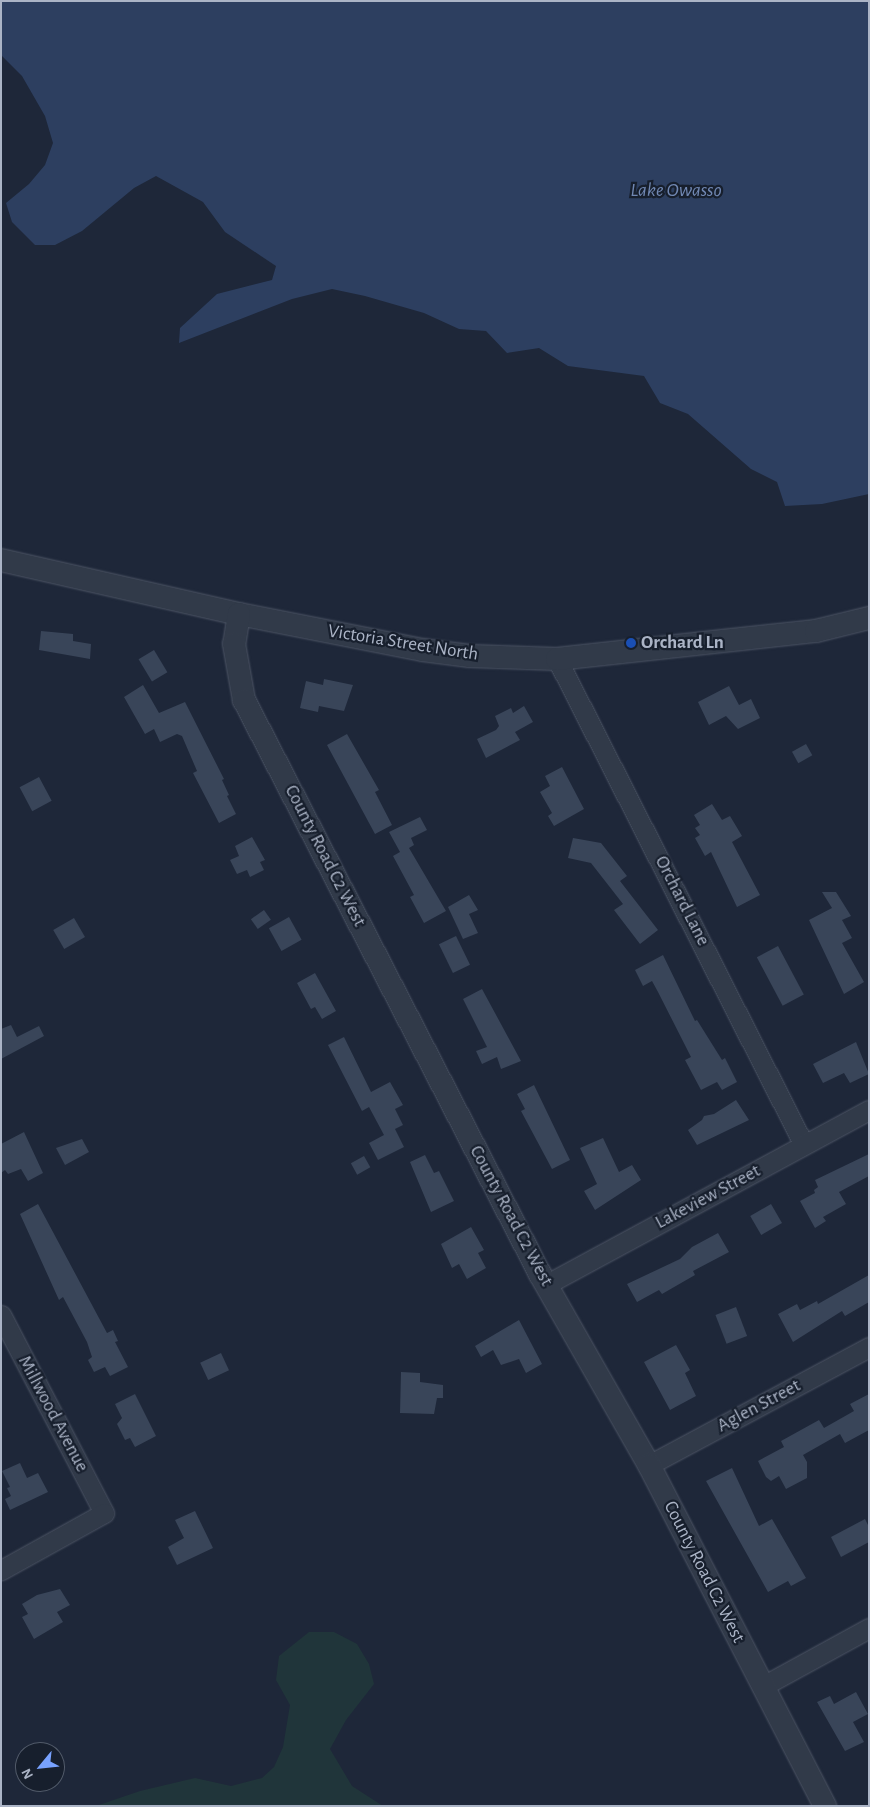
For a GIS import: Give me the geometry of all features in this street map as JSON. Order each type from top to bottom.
[{"type":"street","name":"Victoria Street North","points":[[1,560],[239,614],[423,650],[557,659],[816,632],[869,618]]},
{"type":"street","name":"County Road C2 West","points":[[239,614],[234,644],[244,700],[547,1284],[649,1465],[825,1806]]},
{"type":"street","name":"Orchard Lane","points":[[557,659],[804,1145]]},
{"type":"street","name":"Lakeview Street","points":[[547,1284],[869,1110]]},
{"type":"street","name":"Millwood Avenue","points":[[1,1315],[104,1513],[1,1570]]},
{"type":"street","name":"Aglen Street","points":[[649,1465],[869,1347]]},
{"type":"street","points":[[763,1686],[869,1628]]},
{"type":"green space","points":[[309,1632],[334,1632],[357,1644],[369,1664],[374,1684],[346,1720],[330,1749],[352,1786],[383,1806],[96,1806],[140,1791],[195,1778],[231,1786],[262,1778],[274,1767],[283,1747],[290,1705],[276,1680],[279,1656]]},
{"type":"water","name":"Lake Owasso","points":[[1,1],[869,1],[869,494],[822,504],[785,506],[777,482],[751,469],[688,414],[660,403],[644,376],[568,366],[539,348],[507,353],[486,331],[459,329],[424,313],[365,296],[332,289],[292,299],[179,343],[180,328],[217,294],[272,280],[276,266],[225,232],[203,202],[156,176],[134,188],[82,231],[55,245],[35,245],[12,222],[6,203],[29,184],[45,165],[53,143],[45,116],[22,76],[1,55]]},
{"type":"building","points":[[41,631],[73,634],[73,641],[91,644],[90,659],[39,650]]},
{"type":"building","points":[[154,650],[167,672],[152,682],[139,659]]},
{"type":"building","points":[[324,679],[353,685],[344,711],[319,706],[318,712],[300,708],[306,681],[323,685]]},
{"type":"building","points":[[143,685],[159,713],[185,702],[224,779],[222,780],[229,795],[227,796],[236,814],[219,823],[193,773],[197,771],[182,736],[177,734],[160,742],[154,729],[145,734],[124,697]]},
{"type":"building","points":[[729,686],[739,705],[751,699],[760,718],[738,729],[726,716],[709,725],[698,702]]},
{"type":"building","points":[[524,706],[533,722],[515,732],[520,740],[486,758],[477,739],[496,730],[499,726],[495,716],[511,708],[513,713]]},
{"type":"building","points":[[347,734],[379,790],[375,792],[392,825],[375,834],[327,745]]},
{"type":"building","points":[[806,744],[812,755],[798,763],[792,752]]},
{"type":"building","points":[[562,767],[584,809],[554,826],[548,816],[552,813],[540,792],[550,786],[545,776]]},
{"type":"building","points":[[39,777],[52,801],[32,811],[20,787]]},
{"type":"building","points":[[712,804],[722,820],[730,816],[742,836],[732,842],[760,895],[737,907],[711,852],[705,856],[695,838],[700,835],[695,828],[700,825],[694,815]]},
{"type":"building","points":[[420,817],[427,830],[411,838],[414,845],[409,848],[446,911],[424,923],[410,897],[414,895],[393,856],[400,852],[389,832]]},
{"type":"building","points":[[252,837],[265,860],[260,862],[264,870],[250,877],[247,870],[237,874],[230,860],[239,856],[235,846]]},
{"type":"building","points":[[573,838],[601,843],[627,876],[620,881],[658,930],[640,944],[614,910],[623,904],[591,863],[568,858]]},
{"type":"building","points":[[822,892],[836,892],[851,916],[842,920],[852,938],[842,943],[864,982],[844,994],[809,920],[832,908]]},
{"type":"building","points":[[469,895],[478,910],[469,914],[478,933],[463,939],[448,907]]},
{"type":"building","points":[[264,910],[271,920],[258,929],[251,919]]},
{"type":"building","points":[[289,917],[302,940],[281,951],[269,928]]},
{"type":"building","points":[[74,918],[85,937],[64,949],[53,930]]},
{"type":"building","points":[[456,936],[470,965],[453,973],[439,944]]},
{"type":"building","points":[[778,946],[804,995],[783,1006],[757,957]]},
{"type":"building","points":[[663,955],[695,1021],[697,1020],[722,1060],[725,1058],[737,1082],[722,1090],[717,1082],[701,1090],[685,1060],[691,1057],[652,981],[643,986],[635,970]]},
{"type":"building","points":[[315,973],[336,1011],[322,1019],[315,1007],[311,1009],[297,983]]},
{"type":"building","points":[[482,989],[521,1061],[501,1069],[497,1057],[482,1064],[476,1051],[487,1047],[463,999]]},
{"type":"building","points":[[11,1025],[17,1037],[39,1026],[44,1036],[1,1059],[1,1029]]},
{"type":"building","points":[[344,1037],[371,1092],[390,1082],[403,1105],[395,1109],[403,1125],[395,1129],[404,1147],[378,1160],[369,1143],[384,1135],[369,1107],[362,1111],[328,1045]]},
{"type":"building","points":[[856,1042],[869,1074],[850,1083],[844,1073],[823,1083],[813,1064]]},
{"type":"building","points":[[534,1085],[570,1160],[552,1169],[521,1111],[525,1109],[517,1094]]},
{"type":"building","points":[[736,1100],[749,1120],[697,1145],[688,1130],[702,1120],[704,1116],[714,1114]]},
{"type":"building","points":[[24,1132],[43,1173],[28,1181],[21,1169],[8,1174],[5,1170],[1,1173],[1,1144]]},
{"type":"building","points":[[603,1138],[619,1172],[632,1165],[641,1180],[595,1210],[584,1191],[597,1184],[580,1148]]},
{"type":"building","points":[[82,1139],[89,1152],[65,1165],[56,1148]]},
{"type":"building","points":[[869,1154],[869,1176],[839,1192],[846,1204],[823,1217],[826,1221],[815,1228],[800,1201],[815,1193],[814,1190],[818,1187],[815,1180]]},
{"type":"building","points":[[425,1155],[434,1173],[439,1171],[454,1201],[431,1212],[410,1162]]},
{"type":"building","points":[[364,1156],[370,1167],[357,1175],[351,1163]]},
{"type":"building","points":[[38,1204],[107,1333],[113,1330],[118,1341],[115,1342],[128,1367],[110,1376],[105,1367],[94,1372],[88,1360],[92,1357],[87,1342],[63,1297],[59,1300],[20,1214]]},
{"type":"building","points":[[771,1204],[782,1223],[761,1235],[750,1216]]},
{"type":"building","points":[[471,1227],[484,1250],[478,1253],[486,1268],[467,1279],[459,1264],[452,1268],[441,1244]]},
{"type":"building","points":[[718,1233],[729,1252],[693,1271],[695,1275],[662,1294],[659,1290],[637,1302],[627,1284],[680,1259],[692,1247]]},
{"type":"building","points":[[869,1275],[869,1302],[845,1316],[842,1311],[793,1342],[778,1314],[797,1304],[800,1310],[817,1301],[818,1304]]},
{"type":"building","points":[[736,1307],[747,1336],[727,1344],[715,1315]]},
{"type":"building","points":[[519,1320],[542,1364],[526,1373],[519,1359],[501,1365],[493,1350],[481,1357],[475,1346]]},
{"type":"building","points":[[676,1345],[690,1370],[685,1373],[696,1396],[670,1410],[644,1362]]},
{"type":"building","points":[[221,1353],[229,1370],[208,1380],[200,1363]]},
{"type":"building","points":[[401,1372],[420,1373],[420,1382],[443,1385],[443,1398],[437,1398],[434,1414],[400,1413]]},
{"type":"building","points":[[135,1394],[156,1436],[135,1447],[130,1438],[125,1440],[117,1424],[122,1418],[115,1404]]},
{"type":"building","points":[[869,1394],[869,1430],[845,1443],[840,1434],[803,1455],[807,1462],[807,1478],[786,1489],[779,1476],[771,1481],[766,1477],[758,1461],[784,1447],[781,1441],[819,1420],[824,1428],[854,1411],[850,1404]]},
{"type":"building","points":[[20,1463],[27,1478],[38,1473],[48,1492],[10,1510],[5,1499],[11,1496],[7,1488],[10,1487],[2,1471]]},
{"type":"building","points":[[732,1468],[759,1526],[772,1519],[806,1578],[791,1586],[788,1581],[768,1592],[706,1481]]},
{"type":"building","points":[[195,1511],[213,1548],[177,1565],[168,1547],[184,1538],[175,1520]]},
{"type":"building","points":[[865,1519],[869,1527],[869,1542],[841,1557],[831,1537]]},
{"type":"building","points":[[60,1589],[70,1605],[57,1612],[63,1622],[34,1639],[22,1617],[28,1614],[22,1604],[37,1595]]},
{"type":"building","points":[[856,1692],[868,1714],[853,1722],[864,1742],[845,1751],[817,1702],[830,1696],[834,1704]]},
{"type":"place","name":"Orchard Ln","points":[[631,643]]}]
